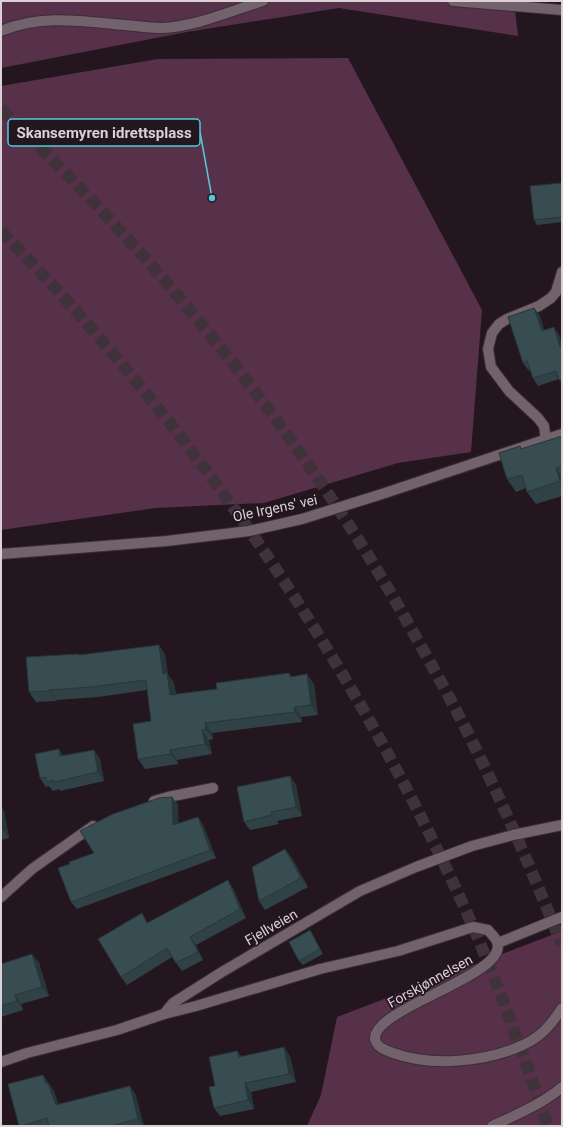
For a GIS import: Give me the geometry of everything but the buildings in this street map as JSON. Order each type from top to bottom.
[{"type":"street","points":[[1,31],[31,22],[55,19],[159,28],[179,26],[263,1]]},
{"type":"street","points":[[453,1],[562,10]]},
{"type":"street","points":[[546,440],[544,426],[541,422],[509,391],[491,367],[488,349],[492,333],[499,324],[507,319],[539,306],[551,298],[556,292],[562,272]]},
{"type":"street","name":"Ole Irgens' vei","points":[[1,554],[167,541],[256,529],[302,520],[562,434]]},
{"type":"street","points":[[145,804],[168,797],[213,788]]},
{"type":"street","points":[[1,897],[32,869],[92,826],[104,821]]},
{"type":"street","name":"Fjellveien","points":[[1,1062],[27,1053],[117,1030],[164,1014],[173,1002],[360,891],[416,867],[472,846],[513,835],[562,825]]},
{"type":"street","points":[[498,943],[562,917]]},
{"type":"street","name":"Forskjønnelsen","points":[[164,1014],[320,969],[398,951],[473,927],[488,930],[498,943],[498,950],[493,958],[481,970],[384,1022],[376,1031],[375,1040],[382,1049],[402,1056],[440,1062],[473,1059],[503,1053],[524,1045],[542,1034],[554,1021],[562,1008]]},
{"type":"street","points":[[492,1126],[530,1108],[562,1087]]},
{"type":"shaded area","points":[[1,1],[514,1],[518,36],[339,8],[187,32],[1,68]]},
{"type":"shaded area","points":[[348,58],[482,310],[471,452],[398,463],[264,503],[156,508],[1,530],[1,86],[158,59]]},
{"type":"shaded area","points":[[562,931],[562,1126],[307,1126],[321,1095],[337,1017]]},
{"type":"tunnel","points":[[1,109],[59,166],[116,226],[170,287],[223,351],[274,417],[322,484],[408,623],[463,724],[511,825],[562,945]]},
{"type":"tunnel","points":[[1,231],[73,308],[141,387],[206,470],[267,556],[324,644],[377,734],[426,827],[471,922],[502,998],[548,1126]]},
{"type":"place","name":"Skansemyren idrettsplass","points":[[212,198]]}]
